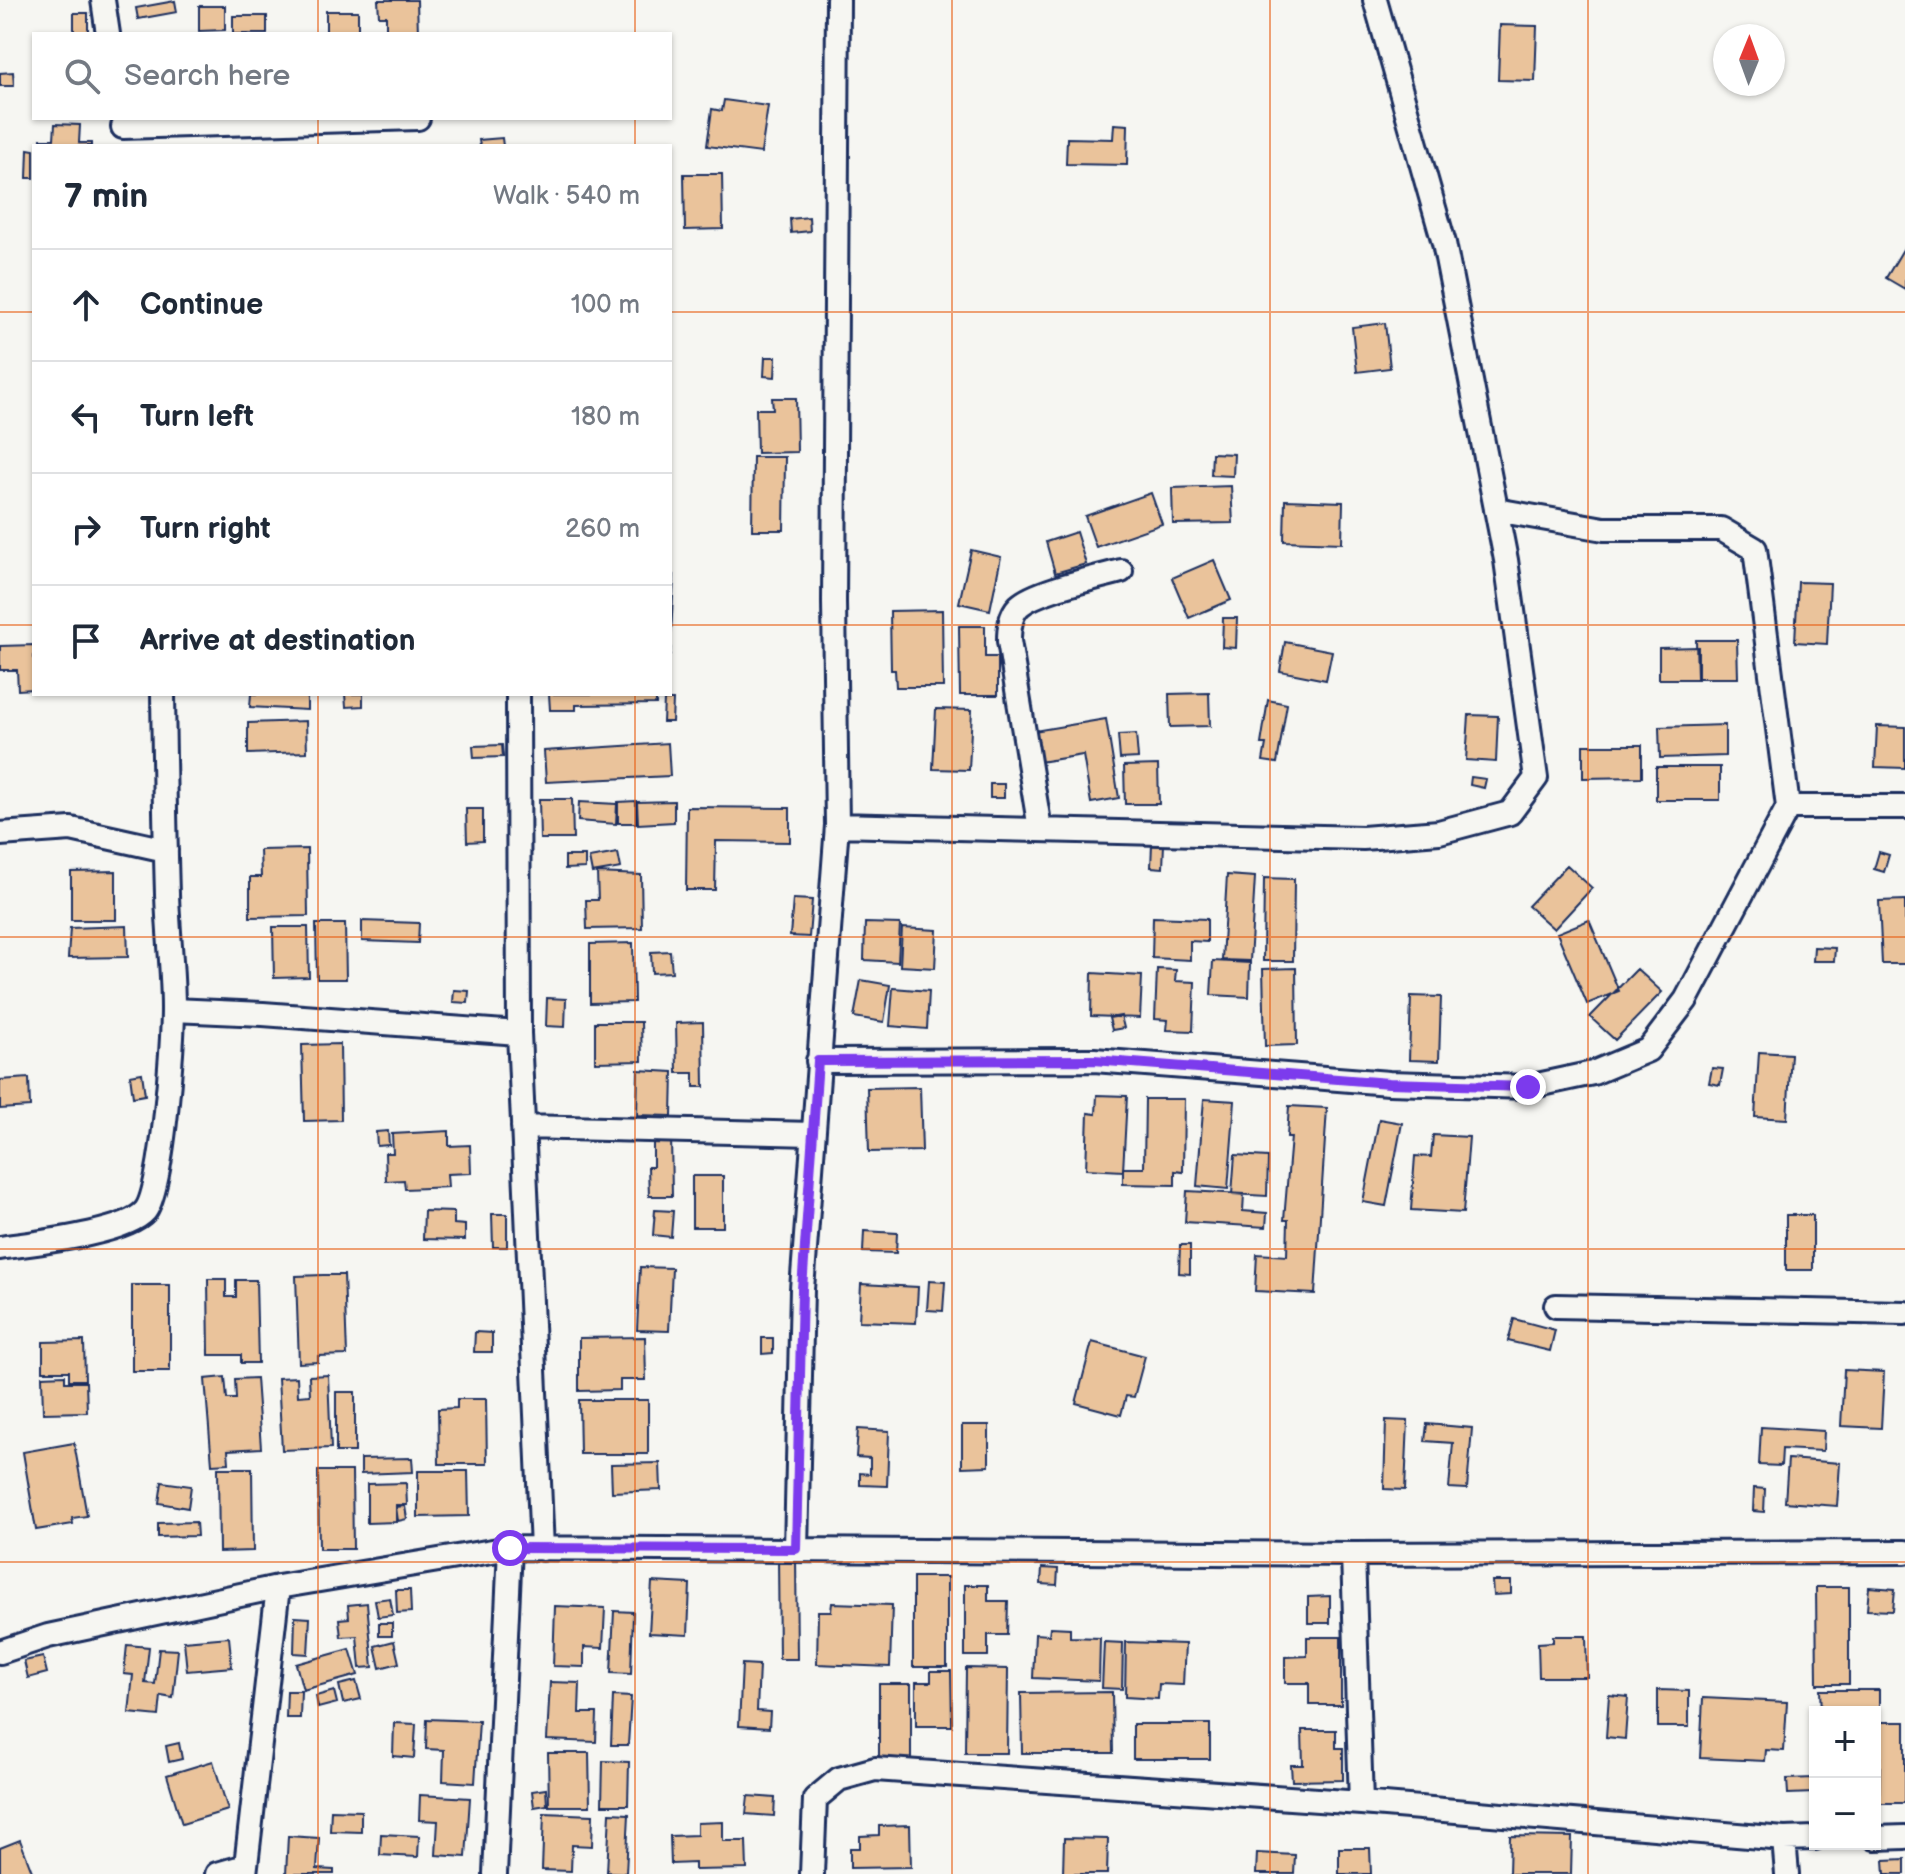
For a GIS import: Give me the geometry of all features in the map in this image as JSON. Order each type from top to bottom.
[{"type":"street","points":[[103,0],[108,32]]},
{"type":"street","points":[[796,1549],[802,1289],[837,825],[834,602],[838,0]]},
{"type":"street","points":[[837,825],[1363,838],[1439,832],[1510,813],[1536,778],[1506,560],[1444,243],[1375,0]]},
{"type":"street","points":[[124,130],[369,120]]},
{"type":"street","points":[[818,1061],[1094,1060],[1389,1083],[1528,1087],[1593,1073],[1648,1050],[1686,1000],[1788,807],[1755,549],[1721,529],[1604,529],[1496,510]]},
{"type":"street","points":[[1040,829],[1009,641],[1012,618],[1017,608],[1031,598],[1121,571]]},
{"type":"street","points":[[0,1248],[130,1224],[147,1210],[155,1184],[164,1130],[173,1010],[163,696]]},
{"type":"street","points":[[518,696],[519,1033],[542,1549]]},
{"type":"street","points":[[1788,807],[1905,807]]},
{"type":"street","points":[[0,834],[71,829],[166,850]]},
{"type":"street","points":[[173,1010],[519,1033]]},
{"type":"street","points":[[523,1127],[813,1134]]},
{"type":"street","points":[[1556,1306],[1905,1313]]},
{"type":"street","points":[[495,1874],[510,1548]]},
{"type":"street","points":[[0,1652],[48,1636],[278,1587],[510,1548],[1353,1554],[1905,1552]]},
{"type":"street","points":[[1353,1554],[1361,1803]]},
{"type":"street","points":[[217,1874],[245,1870],[278,1587]]},
{"type":"street","points":[[812,1874],[815,1799],[839,1779],[875,1769],[1361,1803],[1784,1839],[1809,1838]]},
{"type":"street","points":[[1881,1838],[1905,1837]]},
{"type":"street","points":[[1784,1839],[1787,1874]]},
{"type":"building","points":[[378,0],[417,0],[418,32],[386,32],[386,16],[379,16]]},
{"type":"building","points":[[175,1],[177,12],[138,19],[136,8]]},
{"type":"building","points":[[199,6],[225,6],[225,30],[199,31]]},
{"type":"building","points":[[326,11],[358,11],[358,32],[326,32]]},
{"type":"building","points":[[74,13],[88,13],[88,32],[74,32]]},
{"type":"building","points":[[233,16],[267,16],[267,32],[233,32]]},
{"type":"building","points":[[1500,25],[1537,26],[1535,81],[1498,80]]},
{"type":"building","points":[[13,72],[14,86],[0,86],[0,73]]},
{"type":"building","points":[[724,100],[768,106],[761,153],[707,146],[712,109],[722,111]]},
{"type":"building","points":[[55,124],[80,125],[79,143],[91,144],[41,144],[41,139],[54,139]]},
{"type":"building","points":[[1114,124],[1128,125],[1127,165],[1066,164],[1067,138],[1113,139]]},
{"type":"building","points":[[502,138],[503,144],[480,144],[479,140]]},
{"type":"building","points":[[28,149],[32,150],[32,178],[27,178]]},
{"type":"building","points":[[684,174],[722,174],[723,229],[685,230]]},
{"type":"building","points":[[809,217],[810,231],[791,233],[790,219]]},
{"type":"building","points":[[1905,246],[1905,289],[1886,278]]},
{"type":"building","points":[[1385,323],[1390,368],[1357,372],[1352,327]]},
{"type":"building","points":[[765,357],[776,357],[775,377],[764,376]]},
{"type":"building","points":[[772,398],[796,398],[797,452],[757,453],[756,409],[773,409]]},
{"type":"building","points":[[1212,453],[1234,454],[1233,476],[1211,475]]},
{"type":"building","points":[[753,457],[785,457],[784,530],[752,530]]},
{"type":"building","points":[[1231,486],[1233,523],[1173,524],[1172,488]]},
{"type":"building","points":[[1151,493],[1162,524],[1096,547],[1085,516]]},
{"type":"building","points":[[1285,500],[1343,502],[1342,543],[1284,541]]},
{"type":"building","points":[[1076,532],[1086,564],[1055,573],[1046,542]]},
{"type":"building","points":[[971,550],[1001,557],[990,610],[959,603]]},
{"type":"building","points":[[1214,560],[1231,600],[1189,618],[1172,578]]},
{"type":"building","points":[[1798,582],[1830,583],[1827,644],[1795,642]]},
{"type":"building","points":[[942,610],[943,687],[896,687],[895,670],[891,670],[890,611]]},
{"type":"building","points":[[1223,618],[1237,618],[1236,648],[1222,647]]},
{"type":"building","points":[[959,626],[985,626],[985,657],[998,657],[998,695],[960,695]]},
{"type":"building","points":[[1696,640],[1737,640],[1738,678],[1697,678]]},
{"type":"building","points":[[1285,642],[1332,651],[1326,680],[1280,671]]},
{"type":"building","points":[[32,645],[32,689],[18,690],[17,670],[0,670],[0,646]]},
{"type":"building","points":[[1698,647],[1698,679],[1659,679],[1659,648]]},
{"type":"building","points":[[1209,693],[1210,726],[1170,727],[1169,694]]},
{"type":"building","points":[[251,696],[307,696],[307,710],[250,707]]},
{"type":"building","points":[[345,696],[363,696],[363,706],[346,707]]},
{"type":"building","points":[[549,696],[656,696],[656,704],[576,705],[576,710],[550,710]]},
{"type":"building","points":[[664,700],[673,700],[672,722],[663,722]]},
{"type":"building","points":[[1268,700],[1287,704],[1277,763],[1263,761],[1266,744],[1261,744]]},
{"type":"building","points":[[936,709],[972,710],[969,770],[933,769]]},
{"type":"building","points":[[1469,715],[1498,716],[1496,762],[1466,760]]},
{"type":"building","points":[[1106,719],[1119,798],[1091,803],[1083,755],[1039,762],[1034,731]]},
{"type":"building","points":[[306,721],[307,752],[248,754],[248,723]]},
{"type":"building","points":[[1725,725],[1725,756],[1660,758],[1659,727]]},
{"type":"building","points":[[1877,726],[1905,727],[1905,768],[1875,767]]},
{"type":"building","points":[[1136,734],[1138,758],[1120,759],[1118,735]]},
{"type":"building","points":[[668,743],[670,776],[546,782],[544,751]]},
{"type":"building","points":[[502,745],[503,757],[474,758],[473,746]]},
{"type":"building","points":[[1583,745],[1642,745],[1642,777],[1583,778]]},
{"type":"building","points":[[1158,765],[1159,804],[1125,804],[1124,766]]},
{"type":"building","points":[[1656,767],[1720,767],[1720,800],[1656,800]]},
{"type":"building","points":[[1471,777],[1486,779],[1484,788],[1470,785]]},
{"type":"building","points":[[990,784],[1004,784],[1004,798],[990,798]]},
{"type":"building","points":[[539,799],[572,799],[573,839],[540,839]]},
{"type":"building","points":[[636,801],[636,823],[618,823],[618,802]]},
{"type":"building","points":[[674,801],[674,822],[638,824],[637,802]]},
{"type":"building","points":[[579,802],[617,804],[616,824],[578,821]]},
{"type":"building","points":[[687,807],[790,808],[790,842],[716,841],[715,890],[686,890]]},
{"type":"building","points":[[466,809],[483,809],[483,841],[467,842]]},
{"type":"building","points":[[1152,844],[1164,844],[1163,868],[1151,867]]},
{"type":"building","points":[[307,849],[308,916],[250,917],[250,877],[261,877],[260,850]]},
{"type":"building","points":[[1879,852],[1889,855],[1884,872],[1874,869]]},
{"type":"building","points":[[618,853],[621,868],[592,873],[589,858]]},
{"type":"building","points":[[565,856],[585,856],[585,868],[565,869]]},
{"type":"building","points":[[1567,865],[1592,888],[1554,929],[1528,906]]},
{"type":"building","points":[[116,871],[116,920],[71,920],[71,872]]},
{"type":"building","points":[[597,873],[641,875],[642,928],[587,929],[586,900],[598,900]]},
{"type":"building","points":[[1227,875],[1255,877],[1250,961],[1222,960]]},
{"type":"building","points":[[1264,878],[1294,879],[1293,961],[1263,961]]},
{"type":"building","points":[[793,899],[812,900],[809,937],[790,936]]},
{"type":"building","points":[[1905,900],[1905,964],[1882,964],[1879,901]]},
{"type":"building","points":[[1153,917],[1207,919],[1207,942],[1190,941],[1190,960],[1152,958]]},
{"type":"building","points":[[1589,920],[1619,991],[1587,1004],[1557,933]]},
{"type":"building","points":[[362,921],[419,923],[418,943],[362,941]]},
{"type":"building","points":[[865,923],[900,924],[898,962],[864,960]]},
{"type":"building","points":[[316,924],[345,924],[346,979],[317,979]]},
{"type":"building","points":[[127,926],[128,957],[68,958],[70,928]]},
{"type":"building","points":[[273,927],[308,927],[309,977],[274,978]]},
{"type":"building","points":[[902,928],[937,930],[935,968],[900,966]]},
{"type":"building","points":[[633,943],[634,1002],[590,1003],[590,944]]},
{"type":"building","points":[[1814,947],[1835,948],[1834,961],[1813,961]]},
{"type":"building","points":[[670,951],[672,972],[652,973],[651,952]]},
{"type":"building","points":[[1213,961],[1250,963],[1249,997],[1211,995]]},
{"type":"building","points":[[1296,968],[1297,1045],[1265,1046],[1263,969]]},
{"type":"building","points":[[1157,969],[1176,970],[1175,981],[1195,982],[1193,1031],[1167,1030],[1168,1020],[1155,1019]]},
{"type":"building","points":[[1637,969],[1662,992],[1615,1040],[1590,1017]]},
{"type":"building","points":[[1092,973],[1142,976],[1140,1018],[1091,1016]]},
{"type":"building","points":[[861,980],[890,985],[884,1022],[854,1017]]},
{"type":"building","points":[[893,988],[929,991],[927,1029],[890,1026]]},
{"type":"building","points":[[454,990],[469,991],[468,1003],[453,1002]]},
{"type":"building","points":[[1411,996],[1441,997],[1439,1061],[1409,1060]]},
{"type":"building","points":[[547,998],[566,999],[565,1027],[546,1026]]},
{"type":"building","points":[[1121,1016],[1124,1028],[1112,1030],[1109,1018]]},
{"type":"building","points":[[595,1022],[641,1022],[642,1061],[595,1062]]},
{"type":"building","points":[[703,1022],[704,1087],[694,1087],[694,1073],[677,1073],[676,1023]]},
{"type":"building","points":[[340,1044],[341,1120],[304,1121],[302,1045]]},
{"type":"building","points":[[1759,1052],[1791,1054],[1787,1119],[1755,1117]]},
{"type":"building","points":[[1712,1068],[1723,1069],[1720,1085],[1709,1083]]},
{"type":"building","points":[[638,1070],[673,1072],[672,1116],[637,1115]]},
{"type":"building","points":[[142,1073],[145,1095],[133,1097],[130,1075]]},
{"type":"building","points":[[29,1078],[30,1107],[0,1109],[0,1080]]},
{"type":"building","points":[[920,1087],[922,1151],[869,1152],[867,1088]]},
{"type":"building","points":[[1097,1095],[1127,1096],[1123,1171],[1086,1169],[1088,1113],[1096,1114]]},
{"type":"building","points":[[1145,1099],[1184,1099],[1183,1172],[1175,1171],[1175,1185],[1123,1184],[1123,1168],[1144,1168]]},
{"type":"building","points":[[1204,1099],[1235,1101],[1228,1189],[1197,1186]]},
{"type":"building","points":[[1289,1106],[1327,1108],[1315,1294],[1255,1291],[1257,1254],[1287,1256],[1288,1220],[1284,1220],[1291,1137],[1287,1137]]},
{"type":"building","points":[[1379,1119],[1402,1123],[1386,1206],[1363,1202]]},
{"type":"building","points":[[388,1131],[389,1145],[377,1146],[376,1132]]},
{"type":"building","points":[[449,1131],[449,1146],[470,1145],[471,1173],[447,1174],[448,1187],[405,1189],[404,1180],[386,1181],[385,1153],[393,1153],[392,1134]]},
{"type":"building","points":[[671,1135],[672,1196],[649,1196],[648,1167],[653,1167],[653,1136]]},
{"type":"building","points":[[1433,1135],[1469,1137],[1463,1213],[1411,1210],[1415,1156],[1431,1157]]},
{"type":"building","points":[[1235,1155],[1268,1157],[1267,1196],[1232,1194]]},
{"type":"building","points":[[692,1176],[723,1176],[723,1227],[692,1227]]},
{"type":"building","points":[[1187,1191],[1244,1194],[1243,1211],[1267,1213],[1266,1227],[1185,1222]]},
{"type":"building","points":[[655,1210],[673,1211],[671,1237],[653,1235]]},
{"type":"building","points":[[424,1211],[454,1212],[454,1224],[465,1225],[465,1240],[423,1239]]},
{"type":"building","points":[[492,1214],[507,1214],[507,1247],[493,1247]]},
{"type":"building","points":[[1786,1215],[1813,1215],[1813,1270],[1786,1270]]},
{"type":"building","points":[[864,1231],[897,1233],[896,1253],[863,1252]]},
{"type":"building","points":[[1180,1245],[1190,1245],[1190,1274],[1179,1273]]},
{"type":"building","points":[[640,1267],[672,1268],[669,1331],[637,1330]]},
{"type":"building","points":[[344,1275],[347,1355],[318,1356],[318,1362],[299,1363],[296,1276]]},
{"type":"building","points":[[208,1279],[226,1279],[226,1297],[236,1297],[236,1280],[256,1280],[258,1363],[241,1363],[241,1355],[209,1355]]},
{"type":"building","points":[[929,1281],[945,1282],[943,1311],[927,1310]]},
{"type":"building","points":[[861,1284],[918,1287],[916,1323],[859,1321]]},
{"type":"building","points":[[132,1285],[170,1285],[170,1371],[132,1371]]},
{"type":"building","points":[[1514,1319],[1555,1330],[1550,1351],[1508,1341]]},
{"type":"building","points":[[475,1332],[492,1333],[492,1352],[474,1352]]},
{"type":"building","points":[[645,1337],[646,1380],[620,1380],[620,1390],[579,1391],[579,1338]]},
{"type":"building","points":[[762,1338],[773,1338],[773,1353],[762,1354]]},
{"type":"building","points":[[84,1341],[85,1380],[69,1380],[69,1371],[43,1371],[43,1342]]},
{"type":"building","points":[[1092,1342],[1145,1356],[1134,1397],[1126,1396],[1121,1415],[1076,1403]]},
{"type":"building","points":[[1844,1370],[1884,1372],[1881,1428],[1841,1426]]},
{"type":"building","points":[[65,1375],[65,1382],[86,1382],[87,1412],[43,1413],[42,1376]]},
{"type":"building","points":[[328,1375],[331,1448],[282,1450],[278,1378],[297,1377],[298,1396],[310,1395],[309,1376]]},
{"type":"building","points":[[225,1377],[227,1399],[236,1399],[235,1379],[256,1378],[261,1448],[228,1450],[229,1463],[212,1464],[205,1379]]},
{"type":"building","points":[[336,1392],[355,1392],[355,1452],[336,1452]]},
{"type":"building","points":[[457,1399],[486,1399],[487,1464],[439,1464],[438,1409],[457,1408]]},
{"type":"building","points":[[579,1400],[648,1400],[648,1454],[580,1454]]},
{"type":"building","points":[[1386,1420],[1408,1421],[1405,1490],[1384,1489]]},
{"type":"building","points":[[1427,1424],[1472,1428],[1467,1489],[1449,1488],[1453,1443],[1425,1441]]},
{"type":"building","points":[[962,1425],[989,1425],[989,1466],[962,1467]]},
{"type":"building","points":[[1761,1427],[1824,1431],[1823,1451],[1782,1449],[1781,1466],[1759,1465]]},
{"type":"building","points":[[858,1429],[889,1431],[887,1486],[860,1485],[860,1473],[870,1474],[870,1458],[856,1457]]},
{"type":"building","points":[[74,1443],[87,1516],[72,1518],[73,1524],[36,1530],[23,1452]]},
{"type":"building","points":[[412,1458],[413,1472],[361,1474],[361,1459]]},
{"type":"building","points":[[1788,1459],[1840,1463],[1837,1506],[1785,1502]]},
{"type":"building","points":[[660,1463],[661,1490],[612,1492],[611,1464]]},
{"type":"building","points":[[218,1468],[252,1468],[253,1551],[219,1552]]},
{"type":"building","points":[[318,1471],[352,1471],[353,1549],[319,1549]]},
{"type":"building","points":[[418,1471],[468,1471],[469,1516],[418,1517]]},
{"type":"building","points":[[162,1482],[191,1486],[188,1508],[159,1503]]},
{"type":"building","points":[[406,1483],[407,1505],[396,1505],[396,1522],[367,1523],[367,1484]]},
{"type":"building","points":[[1754,1488],[1765,1489],[1764,1512],[1753,1511]]},
{"type":"building","points":[[405,1506],[407,1519],[398,1521],[396,1507]]},
{"type":"building","points":[[196,1522],[197,1536],[158,1537],[158,1523]]},
{"type":"building","points":[[778,1556],[796,1556],[797,1659],[779,1659]]},
{"type":"building","points":[[1042,1568],[1058,1569],[1057,1585],[1041,1584]]},
{"type":"building","points":[[913,1577],[947,1577],[947,1667],[913,1667]]},
{"type":"building","points":[[1492,1581],[1511,1581],[1511,1594],[1493,1595]]},
{"type":"building","points":[[652,1582],[690,1584],[688,1635],[649,1633]]},
{"type":"building","points":[[965,1585],[988,1585],[988,1601],[1008,1601],[1007,1635],[988,1635],[988,1656],[965,1656]]},
{"type":"building","points":[[1816,1587],[1849,1587],[1849,1684],[1817,1684]]},
{"type":"building","points":[[1869,1587],[1895,1589],[1893,1611],[1867,1610]]},
{"type":"building","points":[[396,1590],[410,1590],[411,1612],[397,1613]]},
{"type":"building","points":[[1330,1596],[1330,1623],[1308,1623],[1308,1597]]},
{"type":"building","points":[[390,1598],[393,1615],[378,1617],[375,1600]]},
{"type":"building","points":[[367,1603],[373,1667],[360,1668],[357,1636],[341,1637],[339,1619],[349,1618],[348,1605]]},
{"type":"building","points":[[832,1603],[892,1605],[890,1667],[817,1664],[818,1611],[831,1611]]},
{"type":"building","points":[[555,1606],[605,1608],[603,1648],[584,1647],[584,1667],[553,1666]]},
{"type":"building","points":[[614,1611],[633,1612],[631,1674],[611,1673]]},
{"type":"building","points":[[295,1617],[310,1618],[308,1654],[294,1653]]},
{"type":"building","points":[[379,1623],[392,1623],[392,1636],[379,1636]]},
{"type":"building","points":[[1050,1627],[1070,1628],[1070,1637],[1100,1638],[1099,1681],[1033,1678],[1035,1634],[1049,1635]]},
{"type":"building","points":[[1553,1636],[1586,1636],[1587,1677],[1539,1677],[1538,1643],[1553,1642]]},
{"type":"building","points":[[229,1637],[232,1667],[187,1671],[184,1641]]},
{"type":"building","points":[[1307,1637],[1341,1637],[1341,1705],[1309,1705],[1309,1683],[1285,1683],[1285,1657],[1307,1656]]},
{"type":"building","points":[[394,1641],[399,1663],[380,1668],[375,1646]]},
{"type":"building","points":[[1104,1642],[1123,1643],[1122,1689],[1102,1688]]},
{"type":"building","points":[[1126,1642],[1185,1644],[1183,1685],[1159,1684],[1158,1699],[1125,1697]]},
{"type":"building","points":[[127,1645],[149,1647],[145,1683],[155,1684],[159,1649],[178,1650],[173,1698],[161,1696],[159,1716],[129,1713],[133,1675],[124,1674]]},
{"type":"building","points":[[350,1649],[358,1675],[303,1690],[296,1664]]},
{"type":"building","points":[[43,1657],[47,1673],[28,1678],[24,1661]]},
{"type":"building","points":[[742,1664],[759,1665],[757,1711],[770,1712],[769,1728],[739,1726]]},
{"type":"building","points":[[966,1668],[1008,1669],[1007,1753],[965,1753]]},
{"type":"building","points":[[931,1671],[951,1671],[952,1726],[916,1726],[916,1682],[931,1682]]},
{"type":"building","points":[[356,1681],[361,1699],[343,1703],[339,1685]]},
{"type":"building","points":[[550,1682],[580,1683],[579,1713],[597,1713],[596,1742],[547,1740]]},
{"type":"building","points":[[879,1684],[911,1684],[911,1761],[879,1761]]},
{"type":"building","points":[[1658,1690],[1689,1691],[1689,1727],[1658,1727]]},
{"type":"building","points":[[1820,1690],[1879,1690],[1879,1706],[1821,1706]]},
{"type":"building","points":[[287,1691],[301,1691],[300,1718],[286,1718]]},
{"type":"building","points":[[334,1691],[337,1703],[318,1708],[316,1696]]},
{"type":"building","points":[[1112,1692],[1113,1753],[1022,1753],[1021,1693]]},
{"type":"building","points":[[1609,1695],[1628,1697],[1625,1739],[1606,1737]]},
{"type":"building","points":[[613,1696],[631,1697],[628,1745],[611,1745]]},
{"type":"building","points":[[1703,1698],[1787,1702],[1784,1751],[1766,1750],[1765,1761],[1700,1758]]},
{"type":"building","points":[[427,1719],[479,1721],[475,1783],[443,1781],[444,1750],[426,1749]]},
{"type":"building","points":[[1881,1722],[1905,1722],[1905,1803],[1881,1803]]},
{"type":"building","points":[[394,1723],[416,1724],[414,1758],[393,1756]]},
{"type":"building","points":[[1133,1724],[1210,1724],[1210,1759],[1133,1759]]},
{"type":"building","points":[[1302,1730],[1336,1730],[1336,1748],[1343,1748],[1343,1780],[1292,1781],[1291,1765],[1303,1765]]},
{"type":"building","points":[[179,1743],[182,1759],[169,1762],[166,1746]]},
{"type":"building","points":[[548,1753],[589,1753],[590,1806],[549,1806]]},
{"type":"building","points":[[213,1761],[228,1810],[182,1824],[167,1775]]},
{"type":"building","points":[[603,1761],[629,1762],[628,1805],[602,1805]]},
{"type":"building","points":[[1809,1778],[1809,1793],[1788,1794],[1787,1779]]},
{"type":"building","points":[[546,1789],[547,1805],[534,1807],[532,1791]]},
{"type":"building","points":[[420,1795],[470,1798],[466,1857],[436,1855],[438,1821],[419,1820]]},
{"type":"building","points":[[748,1796],[775,1798],[774,1816],[746,1814]]},
{"type":"building","points":[[331,1810],[361,1811],[361,1832],[330,1831]]},
{"type":"building","points":[[544,1813],[593,1815],[592,1846],[572,1845],[571,1871],[542,1870]]},
{"type":"building","points":[[610,1813],[629,1814],[626,1873],[607,1872]]},
{"type":"building","points":[[723,1822],[723,1841],[746,1841],[747,1869],[695,1870],[695,1863],[671,1864],[670,1836],[697,1835],[697,1823]]},
{"type":"building","points":[[910,1825],[911,1867],[850,1868],[850,1848],[860,1848],[860,1836],[879,1835],[879,1826]]},
{"type":"building","points":[[381,1834],[419,1836],[418,1857],[380,1855]]},
{"type":"building","points":[[288,1836],[319,1838],[317,1869],[334,1870],[334,1874],[286,1874]]},
{"type":"building","points":[[1510,1836],[1572,1837],[1571,1874],[1509,1874]]},
{"type":"building","points":[[1064,1838],[1108,1839],[1107,1874],[1063,1874]]},
{"type":"building","points":[[20,1840],[33,1874],[0,1874],[0,1848]]},
{"type":"building","points":[[1339,1848],[1370,1848],[1371,1874],[1339,1874]]},
{"type":"building","points":[[1257,1853],[1295,1855],[1294,1874],[1256,1874]]},
{"type":"building","points":[[1905,1859],[1905,1874],[1885,1874],[1884,1860]]},
{"type":"route","points":[[510,1548],[796,1549],[802,1289],[818,1061],[1094,1060],[1389,1083],[1528,1087]]}]
